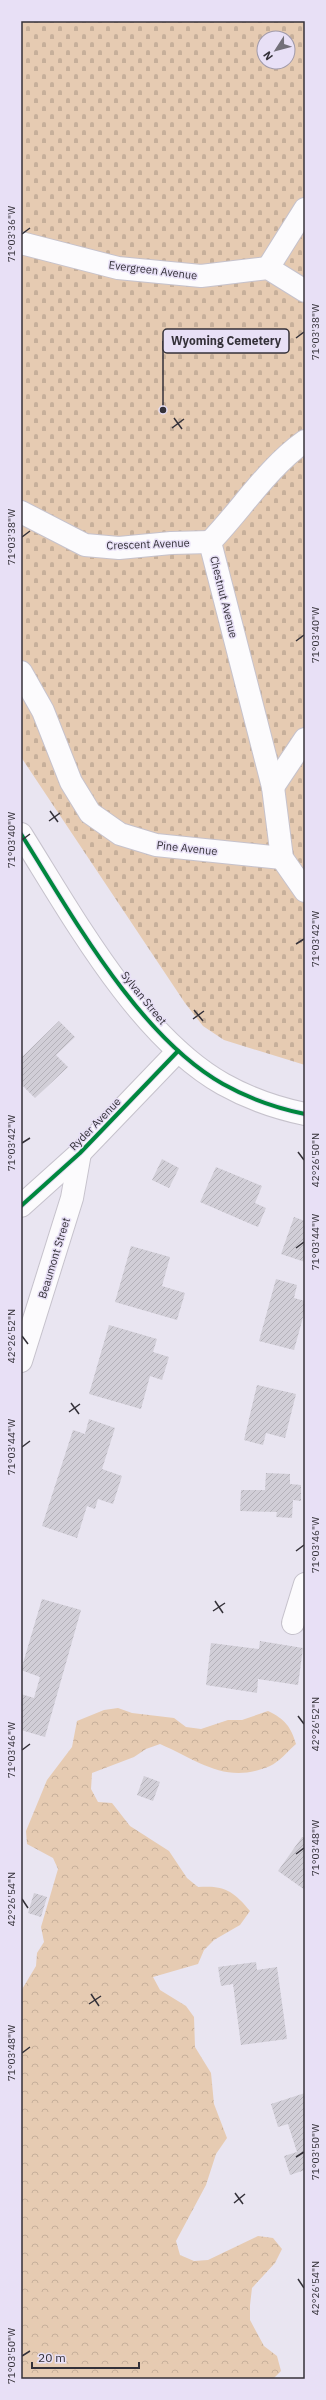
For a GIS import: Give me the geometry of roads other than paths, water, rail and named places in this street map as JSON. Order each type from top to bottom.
[{"type":"street","points":[[305,209],[268,268],[305,291]]},
{"type":"street","name":"Evergreen Avenue","points":[[21,243],[118,268],[201,276],[268,268]]},
{"type":"street","name":"Chestnut Avenue","points":[[282,858],[273,787],[210,542],[229,523],[256,488],[305,441]]},
{"type":"street","name":"Crescent Avenue","points":[[21,512],[84,545],[118,548],[171,543],[210,542]]},
{"type":"street","name":"Pine Avenue","points":[[21,672],[43,711],[71,782],[90,813],[120,834],[156,845],[282,858]]},
{"type":"street","points":[[273,787],[305,739]]},
{"type":"street","name":"Sylvan Street","points":[[21,834],[122,988],[150,1023],[178,1051],[222,1083],[245,1096],[305,1114]]},
{"type":"street","points":[[282,858],[305,892]]},
{"type":"street","name":"Ryder Avenue","points":[[21,1206],[80,1153],[178,1051]]},
{"type":"street","name":"Beaumont Street","points":[[21,1361],[72,1198],[80,1153]]},
{"type":"street","points":[[293,1623],[305,1584]]},
{"type":"place","name":"Wyoming Cemetery","points":[[163,410]]}]
